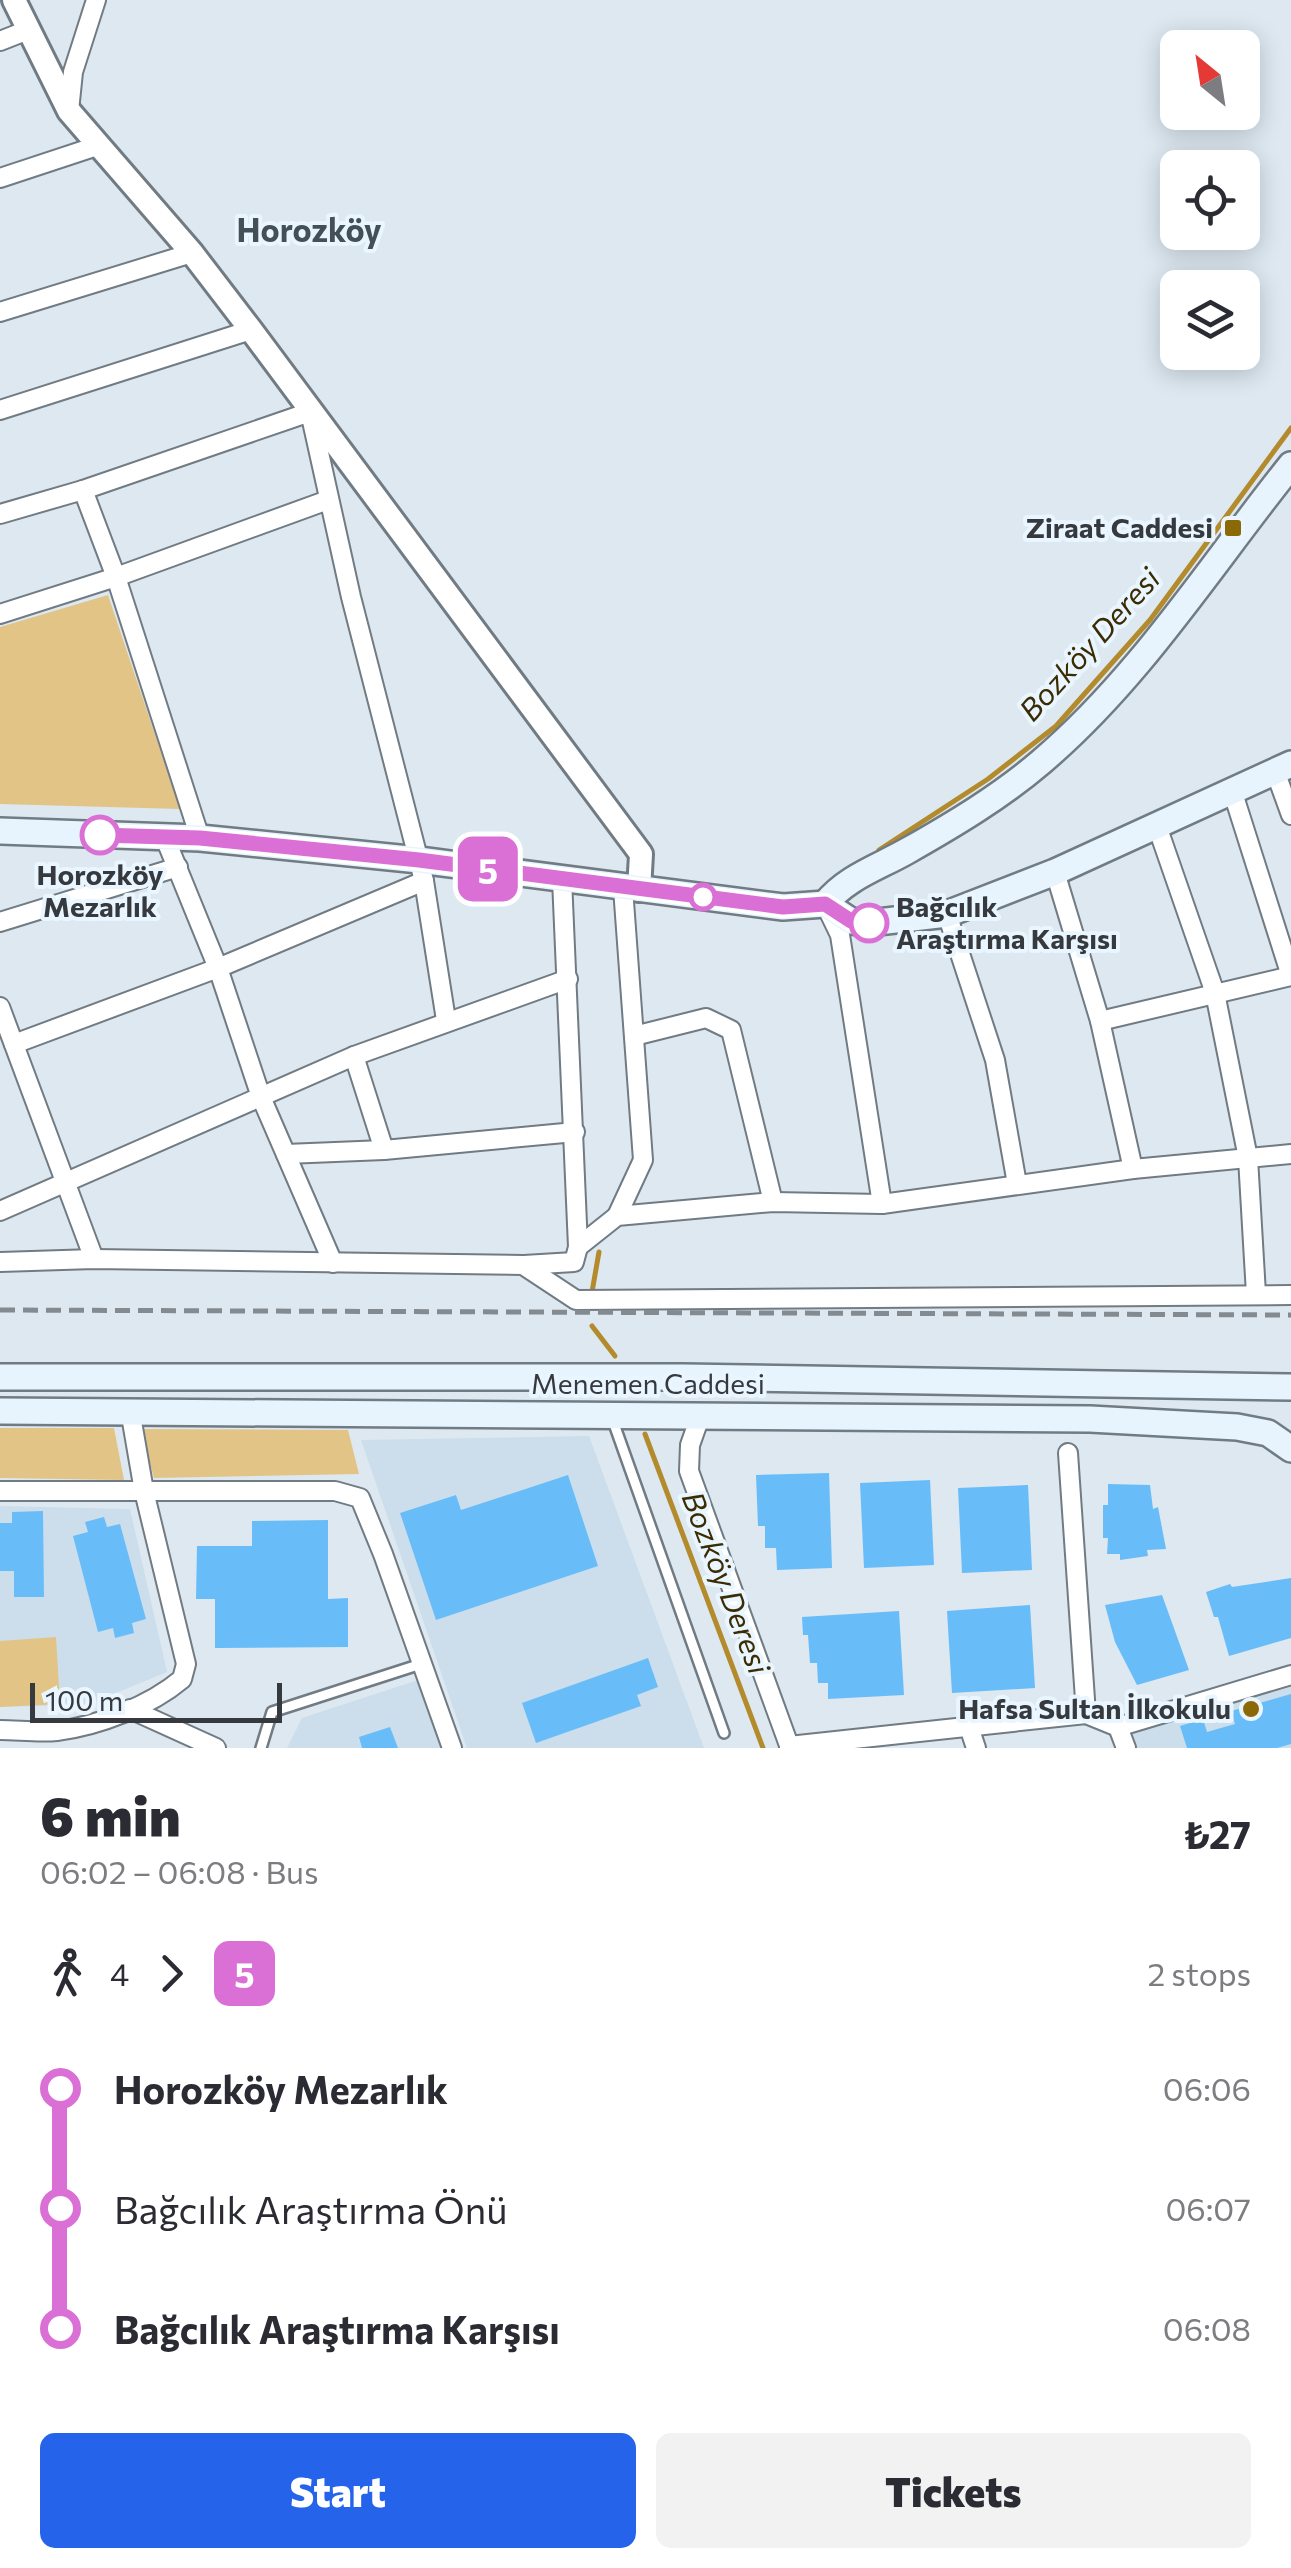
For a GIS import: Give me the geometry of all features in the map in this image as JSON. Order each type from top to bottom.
[{"type":"main road","points":[[825,904],[841,884],[961,820],[1040,762],[1111,693],[1167,630],[1291,465]]},
{"type":"main road","points":[[0,832],[200,838],[422,870],[562,880],[783,907],[825,904],[851,921],[869,923],[947,914],[1054,872],[1283,767]]},
{"type":"main road","name":"Menemen Caddesi","points":[[0,1377],[684,1377],[1291,1387]]},
{"type":"main road","name":"Menemen Caddesi","points":[[0,1410],[1090,1418],[1237,1427],[1268,1433],[1291,1448]]},
{"type":"street","points":[[0,1262],[94,1259],[523,1265],[576,1255],[617,1216],[643,1160],[634,1036],[631,889],[640,854],[490,647],[192,253],[70,111],[14,0]]},
{"type":"street","points":[[70,111],[73,72],[96,0]]},
{"type":"street","points":[[0,41],[28,30]]},
{"type":"street","points":[[0,178],[97,146]]},
{"type":"street","points":[[0,312],[192,253]]},
{"type":"street","points":[[0,410],[251,330]]},
{"type":"street","points":[[0,514],[310,412]]},
{"type":"street","points":[[310,412],[328,500],[422,870],[446,1020]]},
{"type":"street","points":[[82,490],[116,577],[200,838]]},
{"type":"street","points":[[0,614],[116,577],[328,500]]},
{"type":"street","points":[[1283,767],[1291,815]]},
{"type":"street","points":[[1100,1021],[1291,976],[1232,790]]},
{"type":"street","points":[[1157,826],[1215,993],[1248,1158],[1256,1294]]},
{"type":"street","points":[[164,838],[218,968],[262,1096],[333,1263]]},
{"type":"street","points":[[0,922],[178,867]]},
{"type":"street","points":[[14,1044],[218,968],[422,870]]},
{"type":"street","points":[[1054,872],[1100,1021],[1134,1169]]},
{"type":"street","points":[[562,880],[576,1132],[576,1300]]},
{"type":"street","points":[[825,904],[840,934],[882,1204]]},
{"type":"street","points":[[947,914],[996,1060],[1017,1184]]},
{"type":"street","points":[[0,1211],[354,1056],[568,978]]},
{"type":"street","points":[[0,1007],[94,1259]]},
{"type":"street","points":[[634,1036],[706,1018],[731,1030],[773,1202]]},
{"type":"street","points":[[354,1056],[384,1150]]},
{"type":"street","points":[[286,1154],[384,1150],[576,1132]]},
{"type":"street","points":[[617,1216],[773,1202],[882,1204],[1134,1169],[1291,1154]]},
{"type":"street","points":[[523,1265],[576,1300],[1291,1294]]},
{"type":"street","points":[[0,1730],[56,1731],[130,1709],[182,1679],[186,1664],[144,1492],[130,1410]]},
{"type":"street","points":[[701,1414],[690,1445],[690,1471],[790,1747],[1086,1714],[1118,1727],[1291,1675]]},
{"type":"street","points":[[1068,1453],[1086,1714]]},
{"type":"street","points":[[0,1491],[335,1491],[360,1498],[452,1748]]},
{"type":"street","points":[[130,1709],[216,1748]]},
{"type":"street","points":[[969,1727],[976,1748]]},
{"type":"street","points":[[1118,1727],[1126,1748]]},
{"type":"lane","points":[[610,1414],[724,1733]]},
{"type":"lane","points":[[261,1748],[272,1712],[424,1664]]},
{"type":"shaded area","points":[[108,595],[180,809],[0,804],[0,627]]},
{"type":"shaded area","points":[[0,1428],[114,1428],[124,1480],[0,1478]]},
{"type":"shaded area","points":[[141,1429],[348,1430],[359,1474],[154,1478]]},
{"type":"shaded area","points":[[589,1436],[704,1748],[467,1748],[361,1440]]},
{"type":"shaded area","points":[[0,1506],[130,1509],[167,1672],[87,1705],[0,1707]]},
{"type":"shaded area","points":[[56,1637],[60,1704],[0,1707],[0,1641]]},
{"type":"shaded area","points":[[418,1680],[442,1748],[287,1748],[302,1718]]},
{"type":"shaded area","name":"Hafsa Sultan İlkokulu","points":[[1291,1685],[1291,1748],[1137,1748],[1131,1733]]},
{"type":"building","points":[[829,1473],[832,1568],[777,1570],[776,1548],[765,1548],[765,1526],[758,1526],[756,1475]]},
{"type":"building","points":[[568,1475],[598,1566],[436,1620],[400,1513],[456,1495],[461,1510]]},
{"type":"building","points":[[930,1480],[934,1565],[864,1568],[860,1483]]},
{"type":"building","points":[[1108,1484],[1150,1485],[1166,1549],[1147,1550],[1148,1556],[1120,1560],[1120,1554],[1107,1554],[1103,1505],[1108,1505]]},
{"type":"building","points":[[1028,1485],[1032,1570],[962,1573],[958,1488]]},
{"type":"building","points":[[43,1511],[44,1597],[14,1597],[14,1571],[0,1571],[0,1523],[12,1523],[12,1512]]},
{"type":"building","points":[[104,1517],[107,1527],[120,1524],[146,1619],[132,1623],[134,1633],[115,1638],[113,1628],[98,1632],[73,1536],[88,1532],[85,1522]]},
{"type":"building","points":[[328,1520],[328,1599],[348,1598],[348,1647],[215,1648],[215,1599],[196,1599],[197,1546],[252,1546],[252,1521]]},
{"type":"building","points":[[1291,1578],[1291,1638],[1229,1656],[1206,1592],[1230,1584],[1232,1587]]},
{"type":"building","points":[[1162,1595],[1189,1670],[1137,1685],[1115,1642],[1105,1605]]},
{"type":"building","points":[[1030,1605],[1035,1688],[952,1693],[947,1611]]},
{"type":"building","points":[[899,1611],[904,1695],[828,1699],[828,1683],[818,1683],[817,1663],[810,1663],[802,1617]]},
{"type":"building","points":[[648,1658],[658,1687],[637,1695],[641,1706],[536,1743],[522,1703]]},
{"type":"building","name":"Hafsa Sultan İlkokulu","points":[[1291,1694],[1291,1744],[1277,1748],[1187,1748],[1180,1726],[1203,1719],[1207,1732],[1235,1724],[1231,1711]]},
{"type":"building","points":[[390,1727],[398,1748],[362,1748],[359,1737]]},
{"type":"waterway","name":"Bozköy Deresi","points":[[879,850],[988,779],[1056,726],[1150,620],[1291,428]]},
{"type":"waterway","name":"Bozköy Deresi","points":[[592,1292],[599,1252]]},
{"type":"waterway","name":"Bozköy Deresi","points":[[592,1326],[615,1356]]},
{"type":"waterway","name":"Bozköy Deresi","points":[[645,1434],[763,1748]]},
{"type":"railway","points":[[0,1310],[1291,1315]]},
{"type":"bus line","name":"5","points":[[100,835],[200,838],[419,860],[783,907],[825,904],[851,921],[869,923]]},
{"type":"place","name":"Ziraat Caddesi","points":[[1233,528]]},
{"type":"place","name":"Horozköy Mezarlık","points":[[100,835]]},
{"type":"place","name":"Bağcılık Araştırma Karşısı","points":[[869,923]]},
{"type":"place","name":"Hafsa Sultan İlkokulu","points":[[1251,1709]]},
{"type":"district","name":"Horozköy","points":[[309,231]]}]
